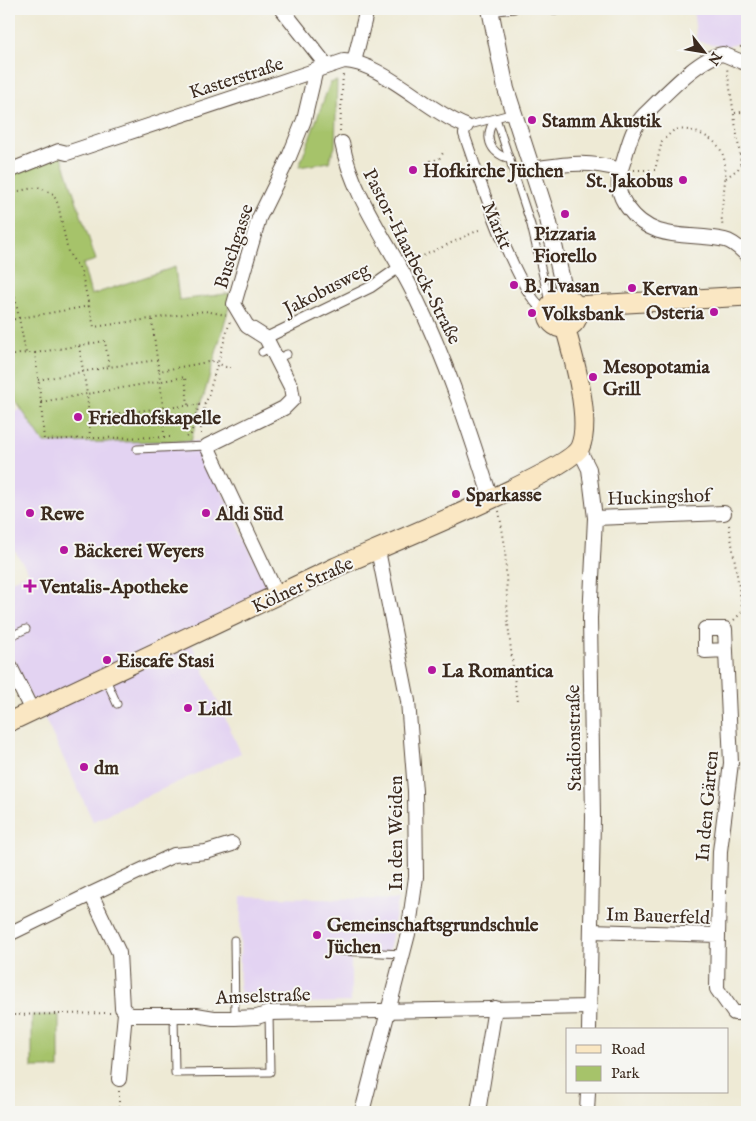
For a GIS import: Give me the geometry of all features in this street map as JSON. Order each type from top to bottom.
[{"type":"main road","points":[[560,306],[745,296]]},
{"type":"main road","name":"Markt","points":[[560,306],[555,325],[565,328],[579,385],[581,442]]},
{"type":"main road","name":"Kölner Straße","points":[[9,722],[348,562],[494,497],[564,462],[581,442]]},
{"type":"street","points":[[282,9],[322,68]]},
{"type":"street","points":[[367,9],[349,62],[366,66],[441,114],[466,126]]},
{"type":"street","points":[[490,11],[501,65],[514,113],[552,235],[560,306]]},
{"type":"street","points":[[746,254],[726,240],[662,233],[644,226],[630,212],[620,195],[618,183],[632,134],[644,115],[699,66],[716,56],[725,54],[742,62],[747,61]]},
{"type":"street","name":"Kasterstraße","points":[[9,171],[59,151],[67,153],[322,68],[349,62]]},
{"type":"street","name":"Buschgasse","points":[[207,446],[289,404],[292,399],[293,390],[272,350],[245,324],[234,304],[259,218],[289,157],[322,68]]},
{"type":"street","name":"Markt","points":[[466,126],[464,134],[494,223],[526,288],[540,310],[560,306]]},
{"type":"street","name":"Pastor-Haarbeck-Straße","points":[[342,143],[358,191],[401,266],[446,363],[494,497]]},
{"type":"street","points":[[532,170],[568,164],[598,163],[621,170]]},
{"type":"street","name":"Jakobusweg","points":[[272,350],[372,287],[401,266]]},
{"type":"street","name":"Stadionstraße","points":[[581,442],[589,469],[595,518],[590,618],[593,818],[589,1028]]},
{"type":"street","points":[[207,446],[277,595]]},
{"type":"street","name":"Huckingshof","points":[[595,518],[724,513]]},
{"type":"street","name":"In den Weiden","points":[[362,1112],[403,954],[412,914],[416,877],[414,768],[406,686],[378,550]]},
{"type":"street","points":[[725,629],[705,629],[705,651],[726,650]]},
{"type":"street","name":"In den Gärten","points":[[718,935],[720,851],[731,763],[725,629]]},
{"type":"street","points":[[9,664],[32,711]]},
{"type":"street","points":[[9,934],[174,855],[206,852],[232,844]]},
{"type":"street","points":[[91,894],[119,953],[121,1004],[125,1013],[119,1079]]},
{"type":"street","name":"Im Bauerfeld","points":[[591,931],[718,935],[717,989],[734,1013],[747,1013]]},
{"type":"street","name":"Amselstraße","points":[[125,1013],[135,1015],[257,1018],[270,1013],[590,1007]]},
{"type":"street","points":[[478,1112],[495,1008]]},
{"type":"street","points":[[587,1112],[588,1094]]},
{"type":"lane","points":[[490,11],[514,9]]},
{"type":"lane","points":[[539,9],[556,10]]},
{"type":"lane","points":[[466,126],[514,113]]},
{"type":"lane","points":[[496,118],[488,132],[490,143],[498,154],[510,159]]},
{"type":"lane","points":[[496,118],[560,306]]},
{"type":"lane","points":[[137,449],[207,446]]},
{"type":"lane","points":[[9,637],[26,630]]},
{"type":"lane","points":[[105,677],[117,704]]},
{"type":"lane","points":[[234,940],[235,1018]]},
{"type":"lane","points":[[339,951],[403,954]]},
{"type":"lane","points":[[174,1015],[175,1073],[270,1072],[270,1013]]},
{"type":"path","points":[[725,54],[741,162],[738,169],[726,178]]},
{"type":"path","points":[[342,143],[340,118],[349,62]]},
{"type":"path","points":[[735,113],[747,112]]},
{"type":"path","points":[[621,170],[654,170],[663,139],[672,131],[681,129],[700,134],[720,146],[725,157],[726,178],[721,214],[726,240]]},
{"type":"path","points":[[430,161],[439,159],[445,150]]},
{"type":"path","points":[[9,193],[38,186],[53,194],[58,204],[68,252],[80,268],[94,327],[205,311],[231,316],[200,428],[207,446]]},
{"type":"path","points":[[401,266],[479,230]]},
{"type":"path","points":[[745,296],[742,263],[746,254]]},
{"type":"path","points":[[9,268],[26,353]]},
{"type":"path","points":[[9,320],[90,306]]},
{"type":"path","points":[[152,320],[161,382],[164,437]]},
{"type":"path","points":[[9,356],[26,353],[35,354],[105,341],[110,367]]},
{"type":"path","points":[[79,346],[87,394],[90,438]]},
{"type":"path","points":[[35,354],[44,440],[190,435],[200,404]]},
{"type":"path","points":[[38,380],[157,360]]},
{"type":"path","points":[[159,371],[213,361],[231,367]]},
{"type":"path","points":[[41,402],[185,377],[188,405]]},
{"type":"path","points":[[89,417],[206,404]]},
{"type":"path","points":[[494,497],[505,546],[508,624],[517,702]]},
{"type":"path","points":[[724,513],[728,522],[742,606],[747,606]]},
{"type":"path","points":[[725,629],[747,606]]},
{"type":"path","points":[[9,1015],[125,1013]]},
{"type":"path","points":[[119,1079],[119,1112]]},
{"type":"shaded area","points":[[693,9],[747,9],[747,35],[742,35],[742,42],[724,47],[697,41]]},
{"type":"shaded area","points":[[20,409],[45,443],[198,441],[271,594],[187,634],[241,753],[93,821],[45,719],[31,698],[9,649],[9,582],[29,573],[9,542],[9,416]]},
{"type":"shaded area","name":"Gemeinschaftsgrundschule Jüchen","points":[[241,896],[398,900],[388,958],[351,958],[351,1002],[239,1004]]},
{"type":"green space","points":[[337,81],[335,147],[329,162],[299,167],[330,83]]},
{"type":"green space","points":[[61,154],[96,260],[83,264],[91,295],[175,267],[179,300],[233,293],[191,441],[44,443],[9,391],[9,173]]},
{"type":"green space","points":[[563,304],[569,306],[571,312],[569,318],[563,320],[557,318],[555,312],[557,306]]},
{"type":"green space","points":[[32,1015],[59,1015],[59,1068],[32,1068]]},
{"type":"place","name":"Stamm Akustik","points":[[532,120]]},
{"type":"place","name":"Hofkirche Jüchen","points":[[413,170]]},
{"type":"place","name":"St. Jakobus","points":[[683,180]]},
{"type":"place","name":"Pizzaria Fiorello","points":[[565,214]]},
{"type":"place","name":"B. Tvasan","points":[[514,285]]},
{"type":"place","name":"Kervan","points":[[632,288]]},
{"type":"place","name":"Osteria","points":[[714,312]]},
{"type":"place","name":"Volksbank","points":[[532,313]]},
{"type":"place","name":"Mesopotamia Grill","points":[[593,377]]},
{"type":"place","name":"Friedhofskapelle","points":[[78,417]]},
{"type":"place","name":"Sparkasse","points":[[456,494]]},
{"type":"place","name":"Rewe","points":[[30,513]]},
{"type":"place","name":"Aldi Süd","points":[[206,513]]},
{"type":"place","name":"Bäckerei Weyers","points":[[64,550]]},
{"type":"place","name":"Ventalis-Apotheke","points":[[30,586]]},
{"type":"place","name":"Eiscafe Stasi","points":[[107,660]]},
{"type":"place","name":"La Romantica","points":[[432,670]]},
{"type":"place","name":"Lidl","points":[[188,708]]},
{"type":"place","name":"dm","points":[[84,767]]},
{"type":"place","name":"Gemeinschaftsgrundschule Jüchen","points":[[317,935]]}]
